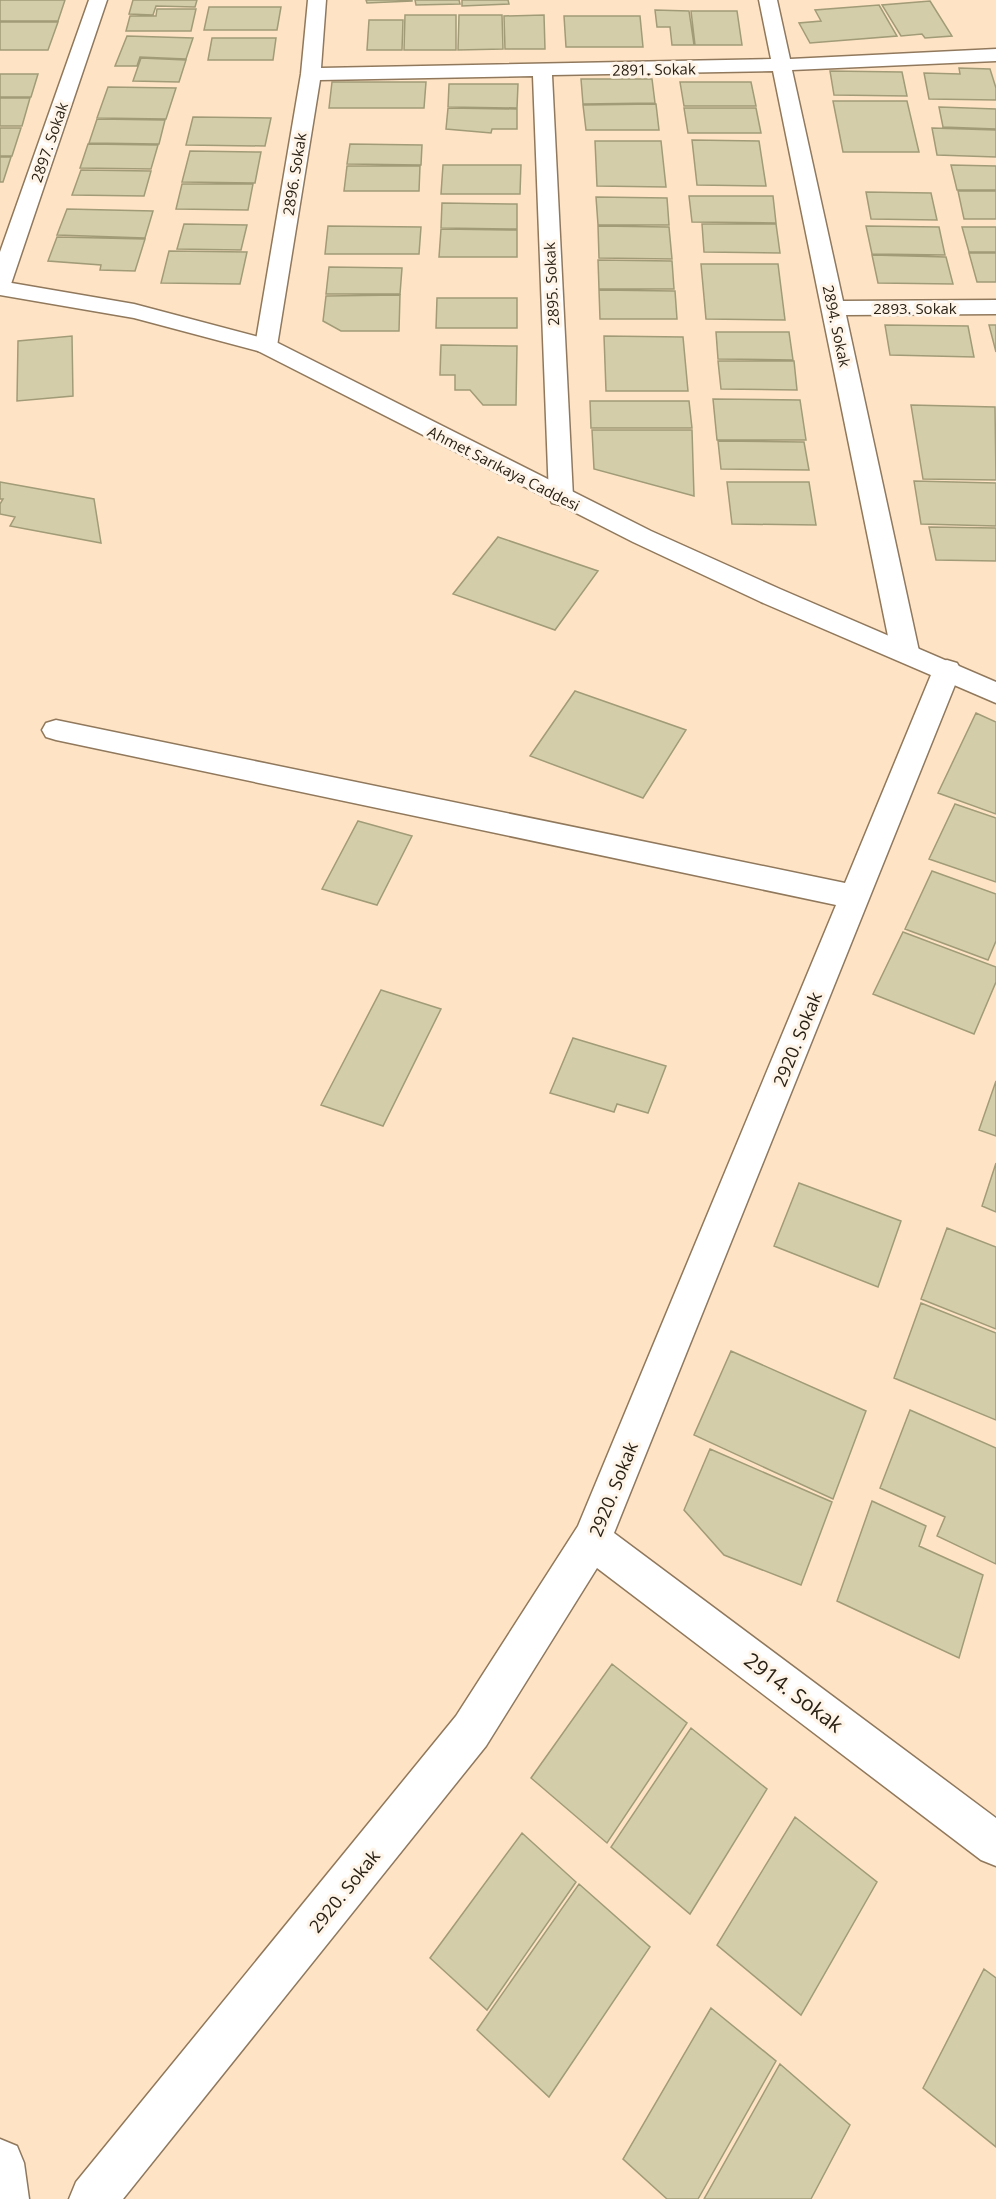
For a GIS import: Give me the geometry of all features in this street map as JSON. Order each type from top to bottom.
[{"type":"street","name":"2897. Sokak","points":[[0,286],[98,0]]},
{"type":"street","name":"2896. Sokak","points":[[266,346],[311,74],[317,0]]},
{"type":"street","name":"2894. Sokak","points":[[768,0],[905,651]]},
{"type":"street","name":"2891. Sokak","points":[[311,74],[781,65],[996,55]]},
{"type":"street","name":"2895. Sokak","points":[[542,71],[561,497]]},
{"type":"street","name":"Ahmet Sarıkaya Caddesi","points":[[0,286],[154,315],[217,330],[266,346],[561,497],[698,563],[905,651],[996,693]]},
{"type":"street","name":"2893. Sokak","points":[[833,308],[996,307]]},
{"type":"street","name":"2920. Sokak","points":[[93,2199],[471,1731],[592,1540],[947,670]]},
{"type":"street","points":[[56,730],[855,897]]},
{"type":"street","name":"2914. Sokak","points":[[592,1540],[996,1845]]},
{"type":"street","points":[[0,2163],[5,2199]]},
{"type":"building","points":[[0,0],[65,0],[58,21],[0,21]]},
{"type":"building","points":[[133,0],[197,0],[195,7],[156,6],[153,15],[129,14]]},
{"type":"building","points":[[366,0],[412,0],[412,1],[367,3]]},
{"type":"building","points":[[415,0],[459,0],[460,4],[416,5]]},
{"type":"building","points":[[462,0],[508,0],[509,4],[462,6]]},
{"type":"building","points":[[930,1],[952,36],[925,38],[922,34],[901,36],[882,5]]},
{"type":"building","points":[[879,5],[897,36],[810,43],[799,23],[821,21],[815,10]]},
{"type":"building","points":[[209,7],[281,7],[277,30],[204,30]]},
{"type":"building","points":[[157,9],[196,9],[191,31],[126,31],[130,16],[156,16]]},
{"type":"building","points":[[655,10],[689,11],[694,45],[672,45],[670,27],[657,27]]},
{"type":"building","points":[[691,11],[737,11],[742,45],[695,45]]},
{"type":"building","points":[[405,15],[456,15],[456,50],[404,50]]},
{"type":"building","points":[[459,15],[502,15],[503,49],[458,50]]},
{"type":"building","points":[[544,15],[545,49],[505,49],[504,16]]},
{"type":"building","points":[[564,16],[640,16],[643,47],[566,47]]},
{"type":"building","points":[[369,20],[403,20],[402,50],[367,50]]},
{"type":"building","points":[[0,22],[58,22],[48,50],[0,50]]},
{"type":"building","points":[[127,36],[193,38],[186,59],[140,57],[137,66],[115,66]]},
{"type":"building","points":[[212,38],[276,38],[273,60],[208,60]]},
{"type":"building","points":[[141,58],[186,60],[179,82],[133,81]]},
{"type":"building","points":[[959,68],[990,69],[996,88],[996,100],[929,99],[924,73],[960,74]]},
{"type":"building","points":[[830,71],[902,72],[907,96],[834,95]]},
{"type":"building","points":[[0,74],[38,74],[31,97],[0,97]]},
{"type":"building","points":[[581,79],[652,79],[655,103],[583,104]]},
{"type":"building","points":[[332,82],[426,82],[424,108],[329,108]]},
{"type":"building","points":[[680,82],[751,82],[756,106],[684,106]]},
{"type":"building","points":[[449,84],[518,84],[517,108],[448,107]]},
{"type":"building","points":[[108,87],[176,88],[166,119],[97,118]]},
{"type":"building","points":[[0,98],[30,98],[22,126],[0,126]]},
{"type":"building","points":[[833,101],[907,101],[919,152],[843,152]]},
{"type":"building","points":[[656,104],[659,130],[586,130],[583,105]]},
{"type":"building","points":[[939,107],[996,109],[996,129],[943,127]]},
{"type":"building","points":[[448,108],[517,109],[517,129],[492,129],[491,133],[446,129]]},
{"type":"building","points":[[684,108],[756,108],[761,133],[688,133]]},
{"type":"building","points":[[193,117],[271,118],[265,146],[186,145]]},
{"type":"building","points":[[97,119],[165,120],[159,144],[89,143]]},
{"type":"building","points":[[0,128],[21,128],[12,156],[0,156]]},
{"type":"building","points":[[932,128],[996,130],[996,157],[937,155]]},
{"type":"building","points":[[692,140],[759,141],[766,186],[697,185]]},
{"type":"building","points":[[595,141],[661,141],[666,187],[597,186]]},
{"type":"building","points":[[88,144],[158,145],[151,169],[80,168]]},
{"type":"building","points":[[350,144],[422,145],[421,165],[347,164]]},
{"type":"building","points":[[190,151],[261,152],[255,183],[182,182]]},
{"type":"building","points":[[0,157],[11,157],[3,182],[0,182]]},
{"type":"building","points":[[443,165],[521,165],[520,194],[441,194]]},
{"type":"building","points":[[951,165],[996,166],[996,190],[957,190]]},
{"type":"building","points":[[347,166],[420,166],[419,191],[344,191]]},
{"type":"building","points":[[81,170],[151,171],[144,196],[72,195]]},
{"type":"building","points":[[182,184],[253,184],[248,210],[176,209]]},
{"type":"building","points":[[958,191],[996,191],[996,219],[964,219]]},
{"type":"building","points":[[866,192],[931,193],[937,220],[871,219]]},
{"type":"building","points":[[689,196],[773,196],[776,223],[692,222]]},
{"type":"building","points":[[596,197],[667,198],[669,225],[598,225]]},
{"type":"building","points":[[442,203],[517,204],[517,229],[441,228]]},
{"type":"building","points":[[67,209],[153,211],[145,238],[57,235]]},
{"type":"building","points":[[184,224],[247,225],[241,250],[177,249]]},
{"type":"building","points":[[702,224],[776,224],[780,253],[704,252]]},
{"type":"building","points":[[328,226],[421,227],[419,254],[325,254]]},
{"type":"building","points":[[598,226],[669,227],[672,259],[599,258]]},
{"type":"building","points":[[866,226],[939,227],[945,255],[872,254]]},
{"type":"building","points":[[962,227],[996,227],[996,252],[969,252]]},
{"type":"building","points":[[441,229],[517,230],[517,257],[439,257]]},
{"type":"building","points":[[57,237],[145,239],[135,271],[100,270],[101,265],[48,261]]},
{"type":"building","points":[[169,251],[247,252],[240,284],[161,283]]},
{"type":"building","points":[[969,253],[996,253],[996,282],[977,282]]},
{"type":"building","points":[[872,255],[946,257],[953,284],[878,283]]},
{"type":"building","points":[[598,260],[672,261],[674,289],[599,289]]},
{"type":"building","points":[[701,264],[778,264],[785,320],[706,319]]},
{"type":"building","points":[[329,267],[402,268],[400,294],[326,294]]},
{"type":"building","points":[[599,290],[675,291],[677,319],[600,319]]},
{"type":"building","points":[[400,295],[399,331],[341,331],[323,321],[326,296]]},
{"type":"building","points":[[437,298],[517,298],[517,328],[436,328]]},
{"type":"building","points":[[885,325],[968,326],[974,357],[890,355]]},
{"type":"building","points":[[989,325],[996,325],[996,352]]},
{"type":"building","points":[[716,332],[789,332],[793,360],[718,359]]},
{"type":"building","points":[[72,336],[73,396],[17,401],[18,341]]},
{"type":"building","points":[[604,336],[683,337],[688,391],[606,391]]},
{"type":"building","points":[[441,345],[517,346],[516,405],[483,405],[470,390],[455,390],[455,375],[440,375]]},
{"type":"building","points":[[718,361],[794,361],[797,390],[721,389]]},
{"type":"building","points":[[713,399],[800,400],[806,440],[717,440]]},
{"type":"building","points":[[590,401],[689,401],[692,428],[591,428]]},
{"type":"building","points":[[911,405],[995,407],[996,480],[923,479]]},
{"type":"building","points":[[592,430],[692,430],[694,496],[594,469]]},
{"type":"building","points":[[718,441],[804,442],[809,470],[721,469]]},
{"type":"building","points":[[914,481],[996,483],[996,526],[921,524]]},
{"type":"building","points":[[0,482],[94,499],[101,543],[10,526],[15,517],[0,514],[0,504],[3,499],[0,499]]},
{"type":"building","points":[[727,482],[809,482],[816,525],[732,524]]},
{"type":"building","points":[[929,527],[996,528],[996,561],[936,560]]},
{"type":"building","points":[[498,537],[598,571],[555,630],[453,594]]},
{"type":"building","points":[[575,691],[686,730],[643,798],[530,756]]},
{"type":"building","points":[[976,713],[996,722],[996,814],[938,793]]},
{"type":"building","points":[[955,804],[996,818],[996,882],[929,859]]},
{"type":"building","points":[[358,821],[412,836],[377,905],[322,889]]},
{"type":"building","points":[[932,871],[996,894],[996,941],[988,960],[905,929]]},
{"type":"building","points":[[903,932],[996,967],[996,982],[974,1034],[873,994]]},
{"type":"building","points":[[381,990],[441,1009],[383,1126],[321,1105]]},
{"type":"building","points":[[573,1038],[666,1066],[648,1113],[617,1104],[614,1112],[550,1093]]},
{"type":"building","points":[[996,1081],[996,1136],[979,1130]]},
{"type":"building","points":[[996,1163],[996,1212],[982,1206]]},
{"type":"building","points":[[799,1183],[901,1221],[878,1287],[774,1246]]},
{"type":"building","points":[[947,1228],[996,1247],[996,1329],[921,1299]]},
{"type":"building","points":[[921,1303],[996,1333],[996,1420],[894,1378]]},
{"type":"building","points":[[731,1351],[866,1411],[833,1499],[694,1435]]},
{"type":"building","points":[[910,1410],[996,1448],[996,1564],[937,1536],[945,1517],[880,1488]]},
{"type":"building","points":[[710,1449],[832,1502],[801,1585],[724,1555],[684,1510]]},
{"type":"building","points":[[872,1501],[926,1526],[919,1546],[983,1575],[959,1658],[837,1601]]},
{"type":"building","points":[[612,1664],[687,1723],[607,1843],[531,1778]]},
{"type":"building","points":[[691,1728],[767,1789],[690,1914],[611,1847]]},
{"type":"building","points":[[795,1817],[877,1882],[801,2015],[717,1945]]},
{"type":"building","points":[[522,1833],[576,1882],[487,2010],[430,1958]]},
{"type":"building","points":[[579,1884],[650,1947],[549,2097],[477,2030]]},
{"type":"building","points":[[984,1969],[996,1978],[996,2147],[923,2088]]},
{"type":"building","points":[[711,2008],[776,2061],[698,2199],[667,2199],[623,2159]]},
{"type":"building","points":[[780,2064],[850,2125],[811,2199],[704,2199]]}]
